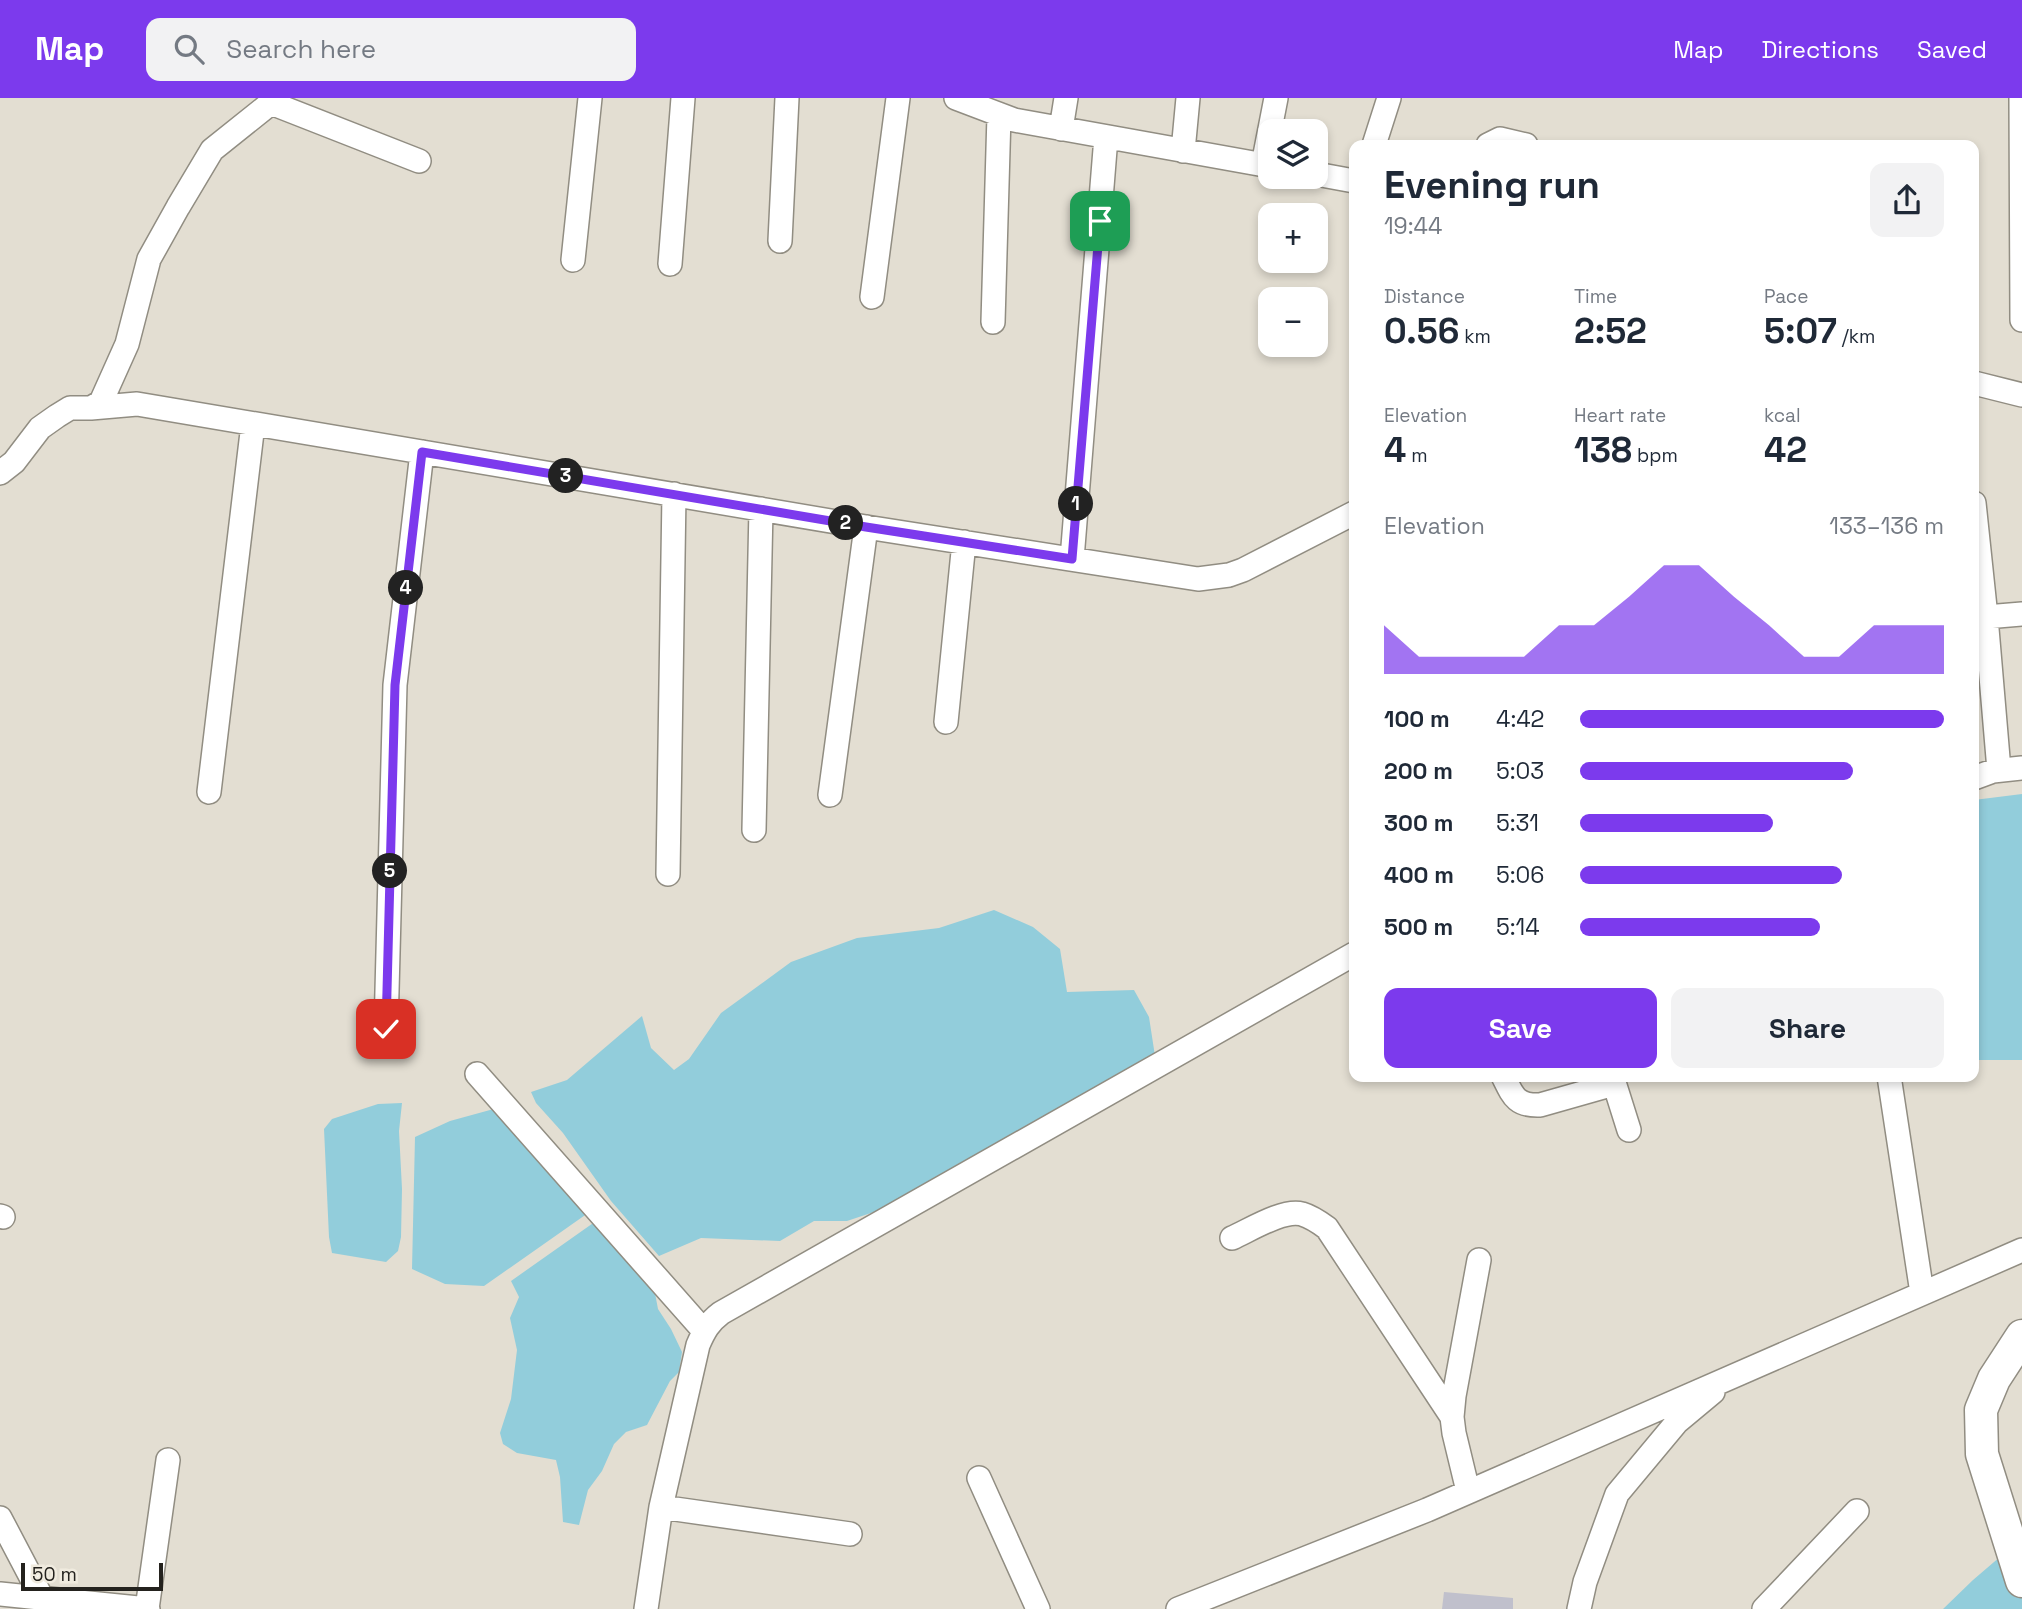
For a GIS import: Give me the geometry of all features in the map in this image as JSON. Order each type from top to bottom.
[{"type":"highway","points":[[2022,1336],[1994,1379],[1981,1410],[1981,1421],[1982,1454],[2022,1581]]},
{"type":"street","points":[[573,260],[590,98]]},
{"type":"street","points":[[670,264],[683,98]]},
{"type":"street","points":[[780,242],[787,98]]},
{"type":"street","points":[[872,297],[898,98]]},
{"type":"street","points":[[1061,129],[1066,98]]},
{"type":"street","points":[[1184,151],[1188,98]]},
{"type":"street","points":[[1273,119],[1276,98]]},
{"type":"street","points":[[1376,140],[1389,98]]},
{"type":"street","points":[[2021,98],[2022,320]]},
{"type":"street","points":[[961,99],[1014,120],[1258,164]]},
{"type":"street","points":[[91,408],[101,402],[111,382],[127,344],[149,259],[178,206],[212,150],[274,100],[419,160]]},
{"type":"street","points":[[993,322],[999,115]]},
{"type":"street","points":[[1072,559],[1106,137]]},
{"type":"street","points":[[1328,176],[1349,180]]},
{"type":"street","points":[[1979,384],[2022,395]]},
{"type":"street","points":[[0,473],[14,462],[40,428],[70,408],[137,404],[866,527],[1198,579],[1216,578],[1243,570],[1349,516]]},
{"type":"street","points":[[209,792],[253,424]]},
{"type":"street","points":[[386,1029],[395,685],[422,452]]},
{"type":"street","points":[[668,874],[674,494]]},
{"type":"street","points":[[754,830],[761,509]]},
{"type":"street","points":[[830,794],[866,527]]},
{"type":"street","points":[[946,722],[964,542]]},
{"type":"street","points":[[1979,550],[1999,770]]},
{"type":"street","points":[[1986,617],[2022,614]]},
{"type":"street","points":[[1979,776],[1999,770],[2022,768]]},
{"type":"street","points":[[646,1609],[661,1507],[698,1345],[711,1321],[768,1286],[1349,957]]},
{"type":"street","points":[[477,1074],[704,1331]]},
{"type":"street","points":[[1506,1082],[1518,1101],[1528,1106],[1540,1105],[1607,1082]]},
{"type":"street","points":[[1614,1082],[1629,1130]]},
{"type":"street","points":[[1890,1082],[1922,1293]]},
{"type":"street","points":[[1232,1238],[1282,1216],[1299,1213],[1327,1228],[1452,1417]]},
{"type":"street","points":[[1178,1609],[1427,1510],[2022,1250]]},
{"type":"street","points":[[1468,1491],[1452,1417],[1479,1260]]},
{"type":"street","points":[[1579,1609],[1585,1583],[1616,1494],[1677,1422],[1738,1373]]},
{"type":"street","points":[[0,1594],[147,1609],[168,1460]]},
{"type":"street","points":[[979,1478],[1038,1609]]},
{"type":"street","points":[[661,1507],[849,1534]]},
{"type":"street","points":[[1764,1609],[1857,1511]]},
{"type":"street","points":[[0,1518],[42,1598]]},
{"type":"water","points":[[2022,794],[2022,1060],[1979,1060],[1979,799]]},
{"type":"water","points":[[994,910],[1033,927],[1060,949],[1067,992],[1134,990],[1149,1017],[1155,1056],[916,1198],[847,1221],[814,1221],[780,1241],[701,1238],[659,1256],[611,1201],[563,1133],[536,1103],[531,1092],[567,1080],[642,1016],[651,1048],[674,1070],[689,1059],[721,1013],[791,962],[857,938],[939,928]]},
{"type":"water","points":[[402,1103],[399,1131],[401,1237],[398,1251],[386,1262],[332,1253],[324,1129],[332,1119],[378,1104]]},
{"type":"water","points":[[512,1104],[598,1206],[484,1286],[445,1284],[412,1269],[415,1137],[450,1121]]},
{"type":"water","points":[[606,1214],[653,1283],[658,1309],[682,1352],[679,1372],[670,1381],[647,1425],[626,1432],[614,1444],[602,1471],[588,1490],[579,1525],[563,1522],[556,1460],[517,1453],[503,1444],[500,1433],[511,1399],[517,1350],[510,1318],[519,1297],[511,1281]]},
{"type":"water","points":[[2022,1538],[2022,1609],[1943,1609],[1973,1580]]},
{"type":"building","points":[[1444,1592],[1513,1598],[1513,1609],[1442,1609]]},
{"type":"route","points":[[386,1029],[395,685],[422,452],[1072,559],[1100,221]]}]
